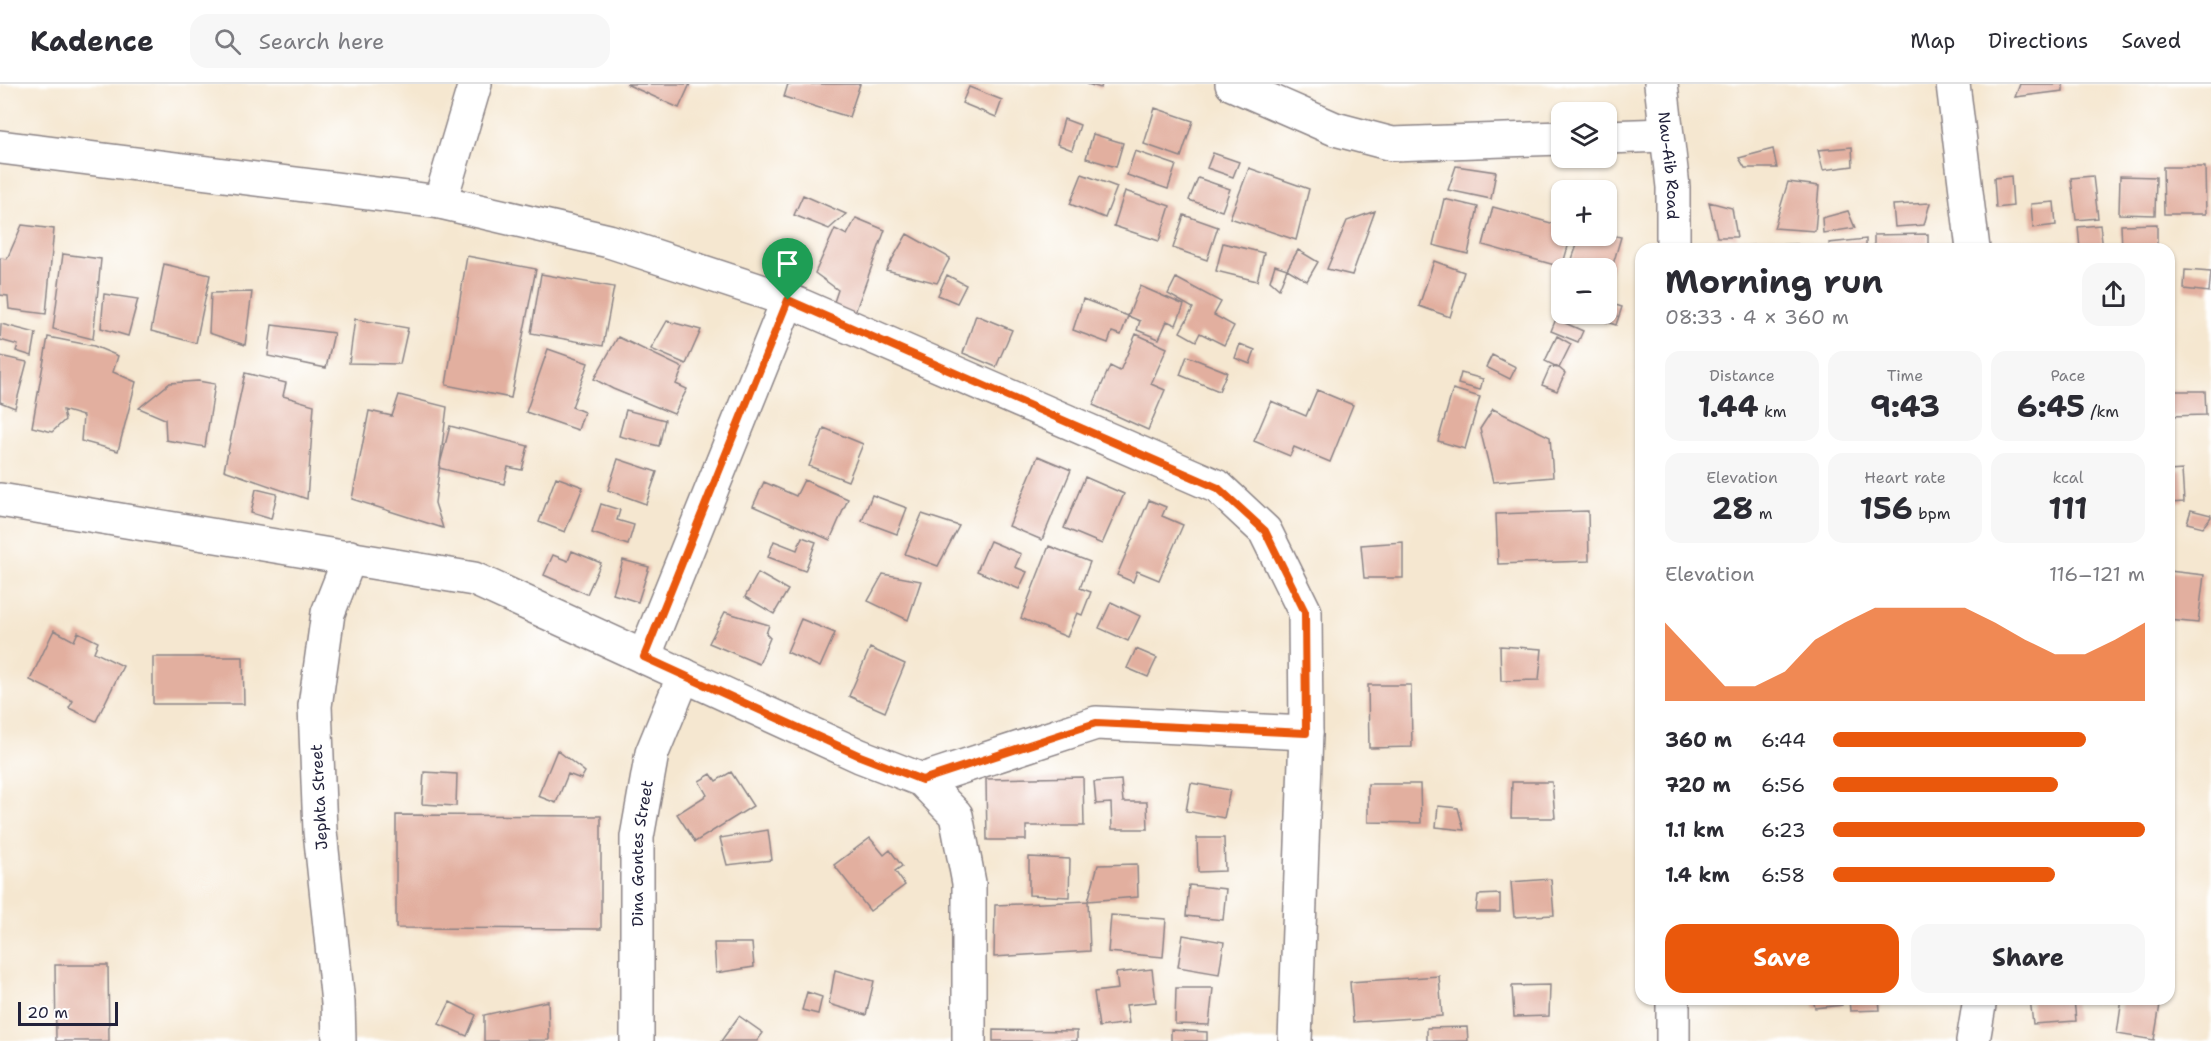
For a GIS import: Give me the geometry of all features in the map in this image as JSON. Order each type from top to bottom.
[{"type":"street","points":[[440,202],[475,84]]},
{"type":"street","points":[[1232,84],[1289,96],[1335,129],[1392,144],[1551,138]]},
{"type":"street","name":"Nau-Aib Road","points":[[1661,84],[1673,187],[1673,243]]},
{"type":"street","points":[[1953,84],[1972,243]]},
{"type":"street","points":[[1617,137],[1666,135]]},
{"type":"street","points":[[0,147],[440,202],[609,241],[788,300],[1218,488],[1265,531],[1305,612],[1306,733],[1294,1041]]},
{"type":"street","points":[[644,657],[788,300]]},
{"type":"street","points":[[0,500],[474,579],[860,756],[922,780],[956,815],[969,884],[969,1041]]},
{"type":"street","name":"Jephta Street","points":[[339,1041],[338,1003],[320,831],[315,706],[328,613],[350,557]]},
{"type":"street","name":"Dina Gontes Street","points":[[638,1041],[637,837],[652,753],[684,675]]},
{"type":"street","points":[[922,780],[1096,723],[1306,733]]},
{"type":"street","points":[[1673,1005],[1673,1041]]},
{"type":"street","points":[[1973,1041],[1979,1005]]},
{"type":"building","points":[[626,84],[690,84],[679,108]]},
{"type":"building","points":[[788,84],[860,84],[849,117],[784,97]]},
{"type":"building","points":[[1087,84],[1102,84],[1101,88]]},
{"type":"building","points":[[2020,84],[2063,84],[2063,91],[2015,97]]},
{"type":"building","points":[[969,87],[1002,100],[996,117],[962,103]]},
{"type":"building","points":[[1155,108],[1193,121],[1181,157],[1144,144]]},
{"type":"building","points":[[1064,119],[1080,125],[1072,150],[1057,144]]},
{"type":"building","points":[[1093,134],[1123,143],[1116,167],[1086,158]]},
{"type":"building","points":[[1852,147],[1853,166],[1823,170],[1818,150]]},
{"type":"building","points":[[1773,149],[1777,168],[1745,168],[1739,158]]},
{"type":"building","points":[[1135,151],[1176,165],[1168,189],[1127,175]]},
{"type":"building","points":[[1213,153],[1239,162],[1233,177],[1207,168]]},
{"type":"building","points":[[1456,166],[1496,172],[1491,199],[1448,190]]},
{"type":"building","points":[[2163,167],[2205,167],[2206,214],[2164,214]]},
{"type":"building","points":[[1249,168],[1309,189],[1296,240],[1230,218]]},
{"type":"building","points":[[1082,174],[1117,187],[1105,218],[1070,204]]},
{"type":"building","points":[[2011,176],[2013,206],[1996,208],[1994,178]]},
{"type":"building","points":[[2093,176],[2098,218],[2076,220],[2071,178]]},
{"type":"building","points":[[2120,176],[2156,177],[2155,215],[2119,214]]},
{"type":"building","points":[[1198,178],[1230,189],[1222,211],[1189,200]]},
{"type":"building","points":[[1788,182],[1819,186],[1815,231],[1774,228]]},
{"type":"building","points":[[1125,191],[1170,206],[1159,241],[1114,226]]},
{"type":"building","points":[[803,195],[846,214],[829,229],[794,215]]},
{"type":"building","points":[[1444,199],[1478,207],[1468,254],[1433,245]]},
{"type":"building","points":[[1709,202],[1732,208],[1737,237],[1717,237]]},
{"type":"building","points":[[2054,202],[2056,225],[2033,228],[2031,204]]},
{"type":"building","points":[[1930,203],[1924,225],[1895,227],[1893,205]]},
{"type":"building","points":[[1493,207],[1551,223],[1551,246],[1568,246],[1565,258],[1551,258],[1551,264],[1483,245]]},
{"type":"building","points":[[1375,211],[1352,275],[1327,269],[1347,221]]},
{"type":"building","points":[[1848,211],[1855,228],[1823,233],[1822,218]]},
{"type":"building","points":[[1184,215],[1218,227],[1207,260],[1173,248]]},
{"type":"building","points":[[856,218],[885,230],[853,318],[831,311],[838,290],[815,273],[835,229],[847,235]]},
{"type":"building","points":[[2157,224],[2157,243],[2122,243],[2121,225]]},
{"type":"building","points":[[22,225],[54,229],[46,314],[9,309],[8,296],[0,295],[0,258],[7,259]]},
{"type":"building","points":[[2100,225],[2102,243],[2079,243],[2078,227]]},
{"type":"building","points":[[907,234],[950,258],[937,283],[886,270]]},
{"type":"building","points":[[1928,234],[1928,243],[1874,243],[1874,235]]},
{"type":"building","points":[[1617,236],[1621,237],[1615,258],[1572,258],[1577,246],[1617,246]]},
{"type":"building","points":[[1866,239],[1866,243],[1829,243]]},
{"type":"building","points":[[1223,243],[1264,253],[1257,281],[1216,271]]},
{"type":"building","points":[[1298,250],[1318,262],[1307,281],[1287,269]]},
{"type":"building","points":[[63,254],[101,259],[93,339],[53,329]]},
{"type":"building","points":[[467,256],[536,269],[511,398],[446,385]]},
{"type":"building","points":[[1434,261],[1464,272],[1450,317],[1419,306]]},
{"type":"building","points":[[164,264],[210,275],[196,343],[151,331]]},
{"type":"building","points":[[1275,265],[1287,269],[1279,289],[1270,281]]},
{"type":"building","points":[[2185,270],[2211,272],[2209,292],[2184,289]]},
{"type":"building","points":[[541,274],[614,287],[603,346],[531,333]]},
{"type":"building","points":[[947,275],[966,285],[957,303],[938,295]]},
{"type":"building","points":[[1176,278],[1221,302],[1214,315],[1234,326],[1224,345],[1200,333],[1196,341],[1180,332],[1193,308],[1168,294]]},
{"type":"building","points":[[1140,286],[1184,305],[1176,325],[1167,321],[1159,339],[1137,330],[1140,321],[1128,316]]},
{"type":"building","points":[[252,292],[245,345],[209,333],[211,293]]},
{"type":"building","points":[[104,294],[138,299],[128,336],[101,328]]},
{"type":"building","points":[[1083,299],[1128,316],[1121,335],[1112,332],[1108,343],[1073,330]]},
{"type":"building","points":[[1617,305],[1622,307],[1617,322]]},
{"type":"building","points":[[976,315],[1012,330],[996,367],[963,353]]},
{"type":"building","points":[[355,319],[408,328],[400,364],[349,363]]},
{"type":"building","points":[[667,321],[701,330],[686,364],[651,349]]},
{"type":"building","points":[[1,324],[36,333],[32,356],[16,351],[18,345],[0,340]]},
{"type":"building","points":[[1554,324],[1567,324],[1583,331],[1578,342],[1551,331]]},
{"type":"building","points":[[272,325],[334,333],[326,368],[268,356]]},
{"type":"building","points":[[1136,334],[1167,348],[1151,384],[1165,390],[1148,430],[1093,405],[1110,366],[1120,371]]},
{"type":"building","points":[[1557,336],[1571,344],[1559,368],[1545,361]]},
{"type":"building","points":[[48,337],[94,346],[118,356],[113,372],[136,382],[118,451],[81,441],[83,416],[63,410],[65,420],[52,432],[32,427]]},
{"type":"building","points":[[618,337],[683,368],[676,384],[687,389],[674,414],[594,379]]},
{"type":"building","points":[[1240,344],[1255,350],[1250,364],[1235,358]]},
{"type":"building","points":[[548,349],[588,363],[572,407],[584,412],[578,430],[526,412]]},
{"type":"building","points":[[1492,355],[1516,367],[1510,379],[1486,367]]},
{"type":"building","points":[[0,356],[27,362],[15,408],[0,402]]},
{"type":"building","points":[[1187,356],[1227,372],[1219,391],[1180,375]]},
{"type":"building","points":[[1550,367],[1559,368],[1565,373],[1557,391],[1542,385]]},
{"type":"building","points":[[245,373],[286,383],[283,396],[314,405],[307,499],[224,470]]},
{"type":"building","points":[[1461,373],[1483,379],[1480,390],[1458,384]]},
{"type":"building","points":[[198,381],[215,384],[205,447],[166,440],[165,419],[139,408],[170,383]]},
{"type":"building","points":[[1453,389],[1480,397],[1465,449],[1438,441]]},
{"type":"building","points":[[1317,390],[1353,405],[1330,462],[1294,447],[1290,456],[1254,441],[1271,401],[1306,416]]},
{"type":"building","points":[[2175,391],[2205,391],[2206,415],[2175,416]]},
{"type":"building","points":[[399,395],[447,407],[435,503],[443,528],[352,499],[369,411],[392,416]]},
{"type":"building","points":[[1493,409],[1550,437],[1553,477],[1493,482],[1480,429]]},
{"type":"building","points":[[626,410],[665,420],[659,446],[619,436]]},
{"type":"building","points":[[450,426],[528,446],[522,470],[508,467],[504,484],[439,468]]},
{"type":"building","points":[[824,428],[863,444],[848,481],[809,466]]},
{"type":"building","points":[[1038,456],[1071,470],[1042,540],[1009,526]]},
{"type":"building","points":[[618,459],[657,472],[646,504],[608,490]]},
{"type":"building","points":[[2182,470],[2184,502],[2175,503],[2175,471]]},
{"type":"building","points":[[556,477],[583,487],[565,532],[539,522]]},
{"type":"building","points":[[1085,477],[1124,494],[1102,544],[1064,528]]},
{"type":"building","points":[[804,480],[848,499],[830,540],[753,506],[764,482],[796,496]]},
{"type":"building","points":[[256,489],[277,494],[271,519],[251,513]]},
{"type":"building","points":[[872,495],[907,508],[897,534],[862,521]]},
{"type":"building","points":[[1149,500],[1166,507],[1162,516],[1183,525],[1159,580],[1137,571],[1133,582],[1117,575]]},
{"type":"building","points":[[601,504],[620,510],[617,520],[634,525],[628,545],[592,533]]},
{"type":"building","points":[[2191,510],[2211,515],[2211,517],[2203,527],[2187,523]]},
{"type":"building","points":[[1588,511],[1589,561],[1498,564],[1496,514]]},
{"type":"building","points":[[922,514],[959,526],[938,566],[905,554]]},
{"type":"building","points":[[802,537],[816,542],[805,571],[768,557],[774,541],[797,550]]},
{"type":"building","points":[[990,541],[1021,554],[1015,567],[1027,572],[1019,589],[977,571]]},
{"type":"building","points":[[1403,542],[1403,578],[1364,578],[1361,545]]},
{"type":"building","points":[[1049,546],[1090,562],[1080,588],[1091,592],[1082,615],[1077,613],[1067,637],[1021,618]]},
{"type":"building","points":[[572,551],[601,563],[587,594],[544,575],[553,555],[568,561]]},
{"type":"building","points":[[623,560],[649,567],[638,602],[613,594]]},
{"type":"building","points":[[2175,572],[2204,575],[2198,623],[2175,621]]},
{"type":"building","points":[[758,573],[788,590],[774,614],[745,597]]},
{"type":"building","points":[[883,574],[921,581],[908,620],[868,601]]},
{"type":"building","points":[[1111,602],[1140,616],[1128,641],[1099,628]]},
{"type":"building","points":[[725,612],[769,625],[766,634],[770,638],[759,664],[709,643]]},
{"type":"building","points":[[801,619],[835,633],[820,667],[787,652]]},
{"type":"building","points":[[54,630],[74,641],[78,632],[98,642],[94,652],[123,666],[96,721],[69,708],[73,701],[30,680]]},
{"type":"building","points":[[1500,646],[1542,649],[1539,680],[1501,681]]},
{"type":"building","points":[[870,648],[905,664],[885,712],[849,696]]},
{"type":"building","points":[[1136,649],[1157,658],[1148,677],[1127,668]]},
{"type":"building","points":[[153,657],[243,657],[244,704],[153,704]]},
{"type":"building","points":[[1368,685],[1411,685],[1412,747],[1369,748]]},
{"type":"building","points":[[557,750],[585,772],[581,779],[568,774],[556,803],[538,796]]},
{"type":"building","points":[[424,772],[457,774],[456,806],[422,804]]},
{"type":"building","points":[[731,772],[753,806],[695,842],[677,814],[707,795],[699,781],[711,774],[716,781]]},
{"type":"building","points":[[1083,777],[1084,826],[1026,826],[1026,840],[987,840],[986,779]]},
{"type":"building","points":[[1121,780],[1123,802],[1147,802],[1148,829],[1112,829],[1111,803],[1096,804],[1094,782]]},
{"type":"building","points":[[1512,782],[1552,782],[1555,818],[1511,818]]},
{"type":"building","points":[[1191,783],[1230,790],[1224,818],[1186,811]]},
{"type":"building","points":[[1368,784],[1420,784],[1421,823],[1368,822]]},
{"type":"building","points":[[1438,806],[1458,808],[1464,830],[1436,827]]},
{"type":"building","points":[[396,815],[601,816],[601,929],[396,928]]},
{"type":"building","points":[[768,830],[772,860],[727,865],[720,838]]},
{"type":"building","points":[[870,838],[884,855],[890,850],[902,866],[895,871],[905,885],[870,911],[834,865]]},
{"type":"building","points":[[1197,838],[1224,838],[1225,871],[1198,872]]},
{"type":"building","points":[[1029,857],[1070,859],[1069,897],[1029,895]]},
{"type":"building","points":[[1137,864],[1138,897],[1088,901],[1098,865]]},
{"type":"building","points":[[1551,879],[1554,915],[1514,917],[1511,882]]},
{"type":"building","points":[[1189,885],[1226,889],[1223,920],[1186,916]]},
{"type":"building","points":[[1500,894],[1500,912],[1476,912],[1478,895]]},
{"type":"building","points":[[1088,901],[1090,951],[994,957],[995,905]]},
{"type":"building","points":[[1111,915],[1166,919],[1163,957],[1108,952]]},
{"type":"building","points":[[1183,935],[1224,942],[1219,974],[1178,967]]},
{"type":"building","points":[[714,943],[752,943],[754,967],[716,973]]},
{"type":"building","points":[[55,965],[108,965],[109,1041],[56,1041]]},
{"type":"building","points":[[1152,969],[1156,1002],[1126,1005],[1129,1023],[1099,1027],[1094,992],[1118,989],[1116,973]]},
{"type":"building","points":[[835,970],[874,981],[866,1015],[829,1004]]},
{"type":"building","points":[[1439,976],[1442,1016],[1353,1022],[1350,982]]},
{"type":"building","points":[[1550,985],[1549,1016],[1514,1017],[1512,986]]},
{"type":"building","points":[[1176,988],[1213,988],[1209,1025],[1175,1024]]},
{"type":"building","points":[[807,992],[822,997],[818,1014],[802,1010]]},
{"type":"building","points":[[548,1001],[549,1040],[484,1041],[484,1015]]},
{"type":"building","points":[[450,1002],[476,1015],[467,1036],[439,1024]]},
{"type":"building","points":[[1814,1005],[1842,1005],[1815,1008]]},
{"type":"building","points":[[1850,1005],[1880,1005],[1880,1010],[1850,1011]]},
{"type":"building","points":[[2031,1005],[2075,1005],[2076,1021],[2033,1024]]},
{"type":"building","points":[[2121,1005],[2160,1005],[2154,1040],[2117,1034]]},
{"type":"building","points":[[739,1016],[763,1033],[757,1041],[721,1041]]},
{"type":"building","points":[[1467,1027],[1468,1041],[1427,1041],[1427,1028]]},
{"type":"building","points":[[993,1030],[1077,1031],[1077,1041],[993,1041]]},
{"type":"building","points":[[1171,1030],[1207,1032],[1207,1041],[1171,1041]]},
{"type":"route","points":[[788,300],[1218,488],[1265,531],[1305,612],[1306,733],[1096,723],[922,780],[860,756],[644,657],[788,300]]}]
